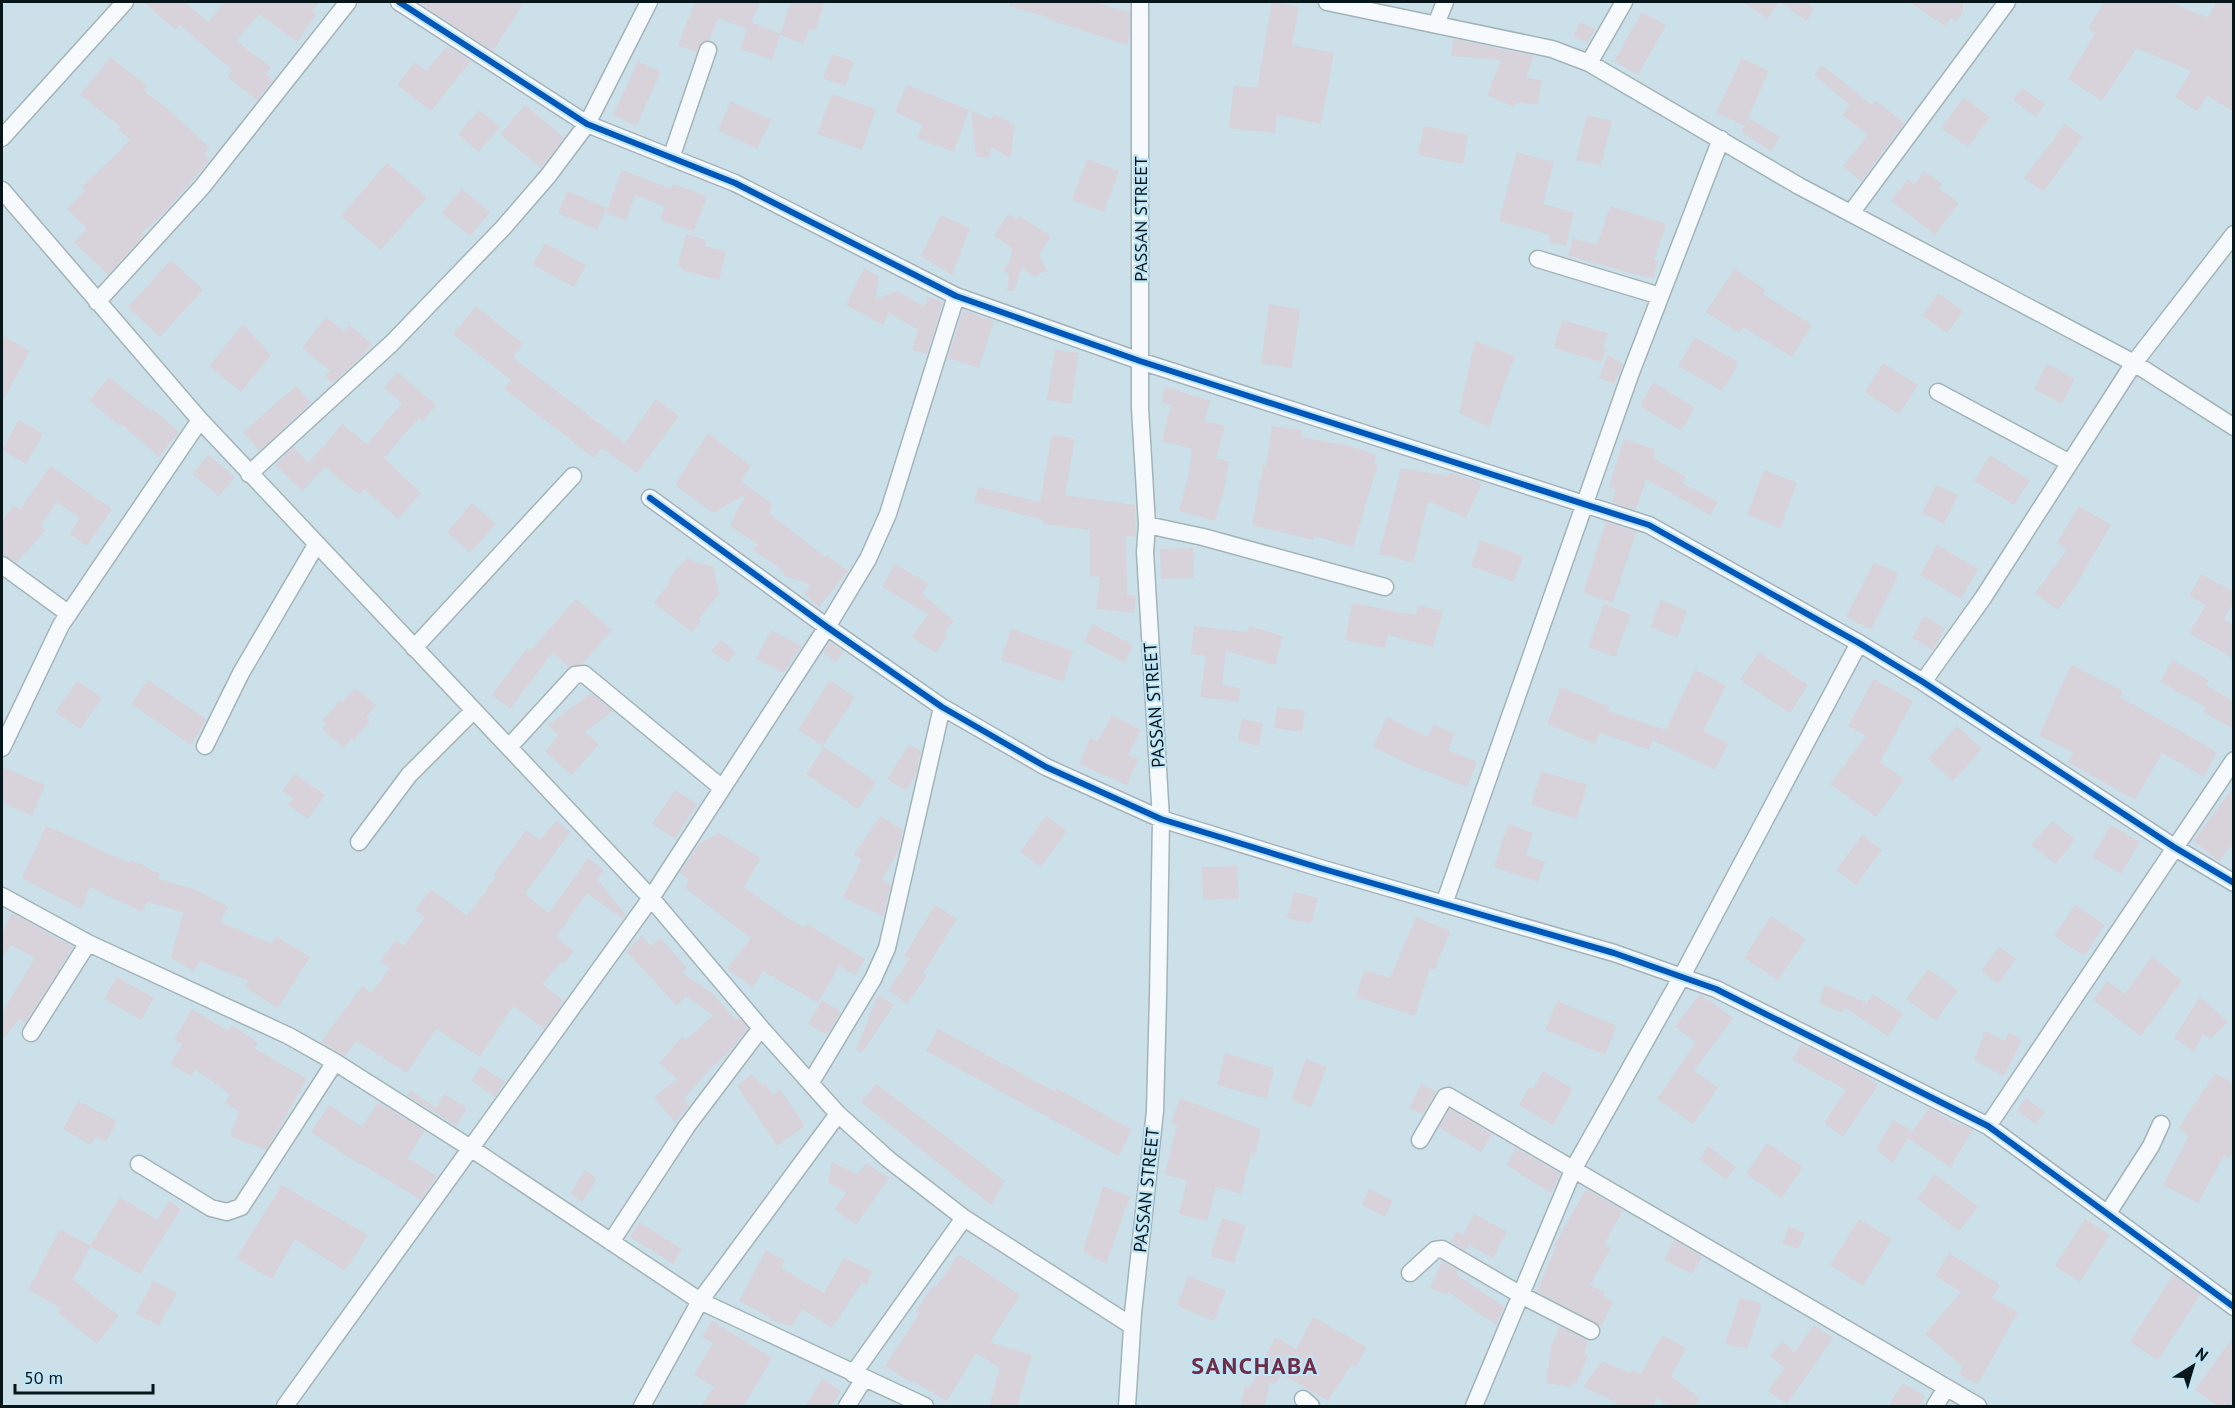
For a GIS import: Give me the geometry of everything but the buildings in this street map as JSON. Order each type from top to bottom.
[{"type":"street","points":[[2,138],[125,2]]},
{"type":"street","points":[[97,302],[202,188],[348,2]]},
{"type":"street","points":[[399,2],[587,124],[735,183],[956,296],[1140,361],[1522,486],[1649,525],[1859,643],[1923,682],[2174,847],[2234,883]]},
{"type":"street","points":[[249,474],[392,343],[503,228],[548,176],[587,124],[649,2]]},
{"type":"street","name":"PASSAN STREET","points":[[1127,1407],[1132,1326],[1155,1111],[1161,819],[1144,552],[1147,525],[1140,408],[1140,2]]},
{"type":"street","points":[[1327,2],[1552,49],[1589,63],[1799,186],[2134,363],[2234,427]]},
{"type":"street","points":[[1436,24],[1445,2]]},
{"type":"street","points":[[1589,63],[1624,2]]},
{"type":"street","points":[[1851,213],[2007,2]]},
{"type":"street","points":[[671,158],[708,50]]},
{"type":"street","points":[[1444,904],[1630,375],[1721,139]]},
{"type":"street","points":[[2,190],[200,420],[651,898],[837,1114],[888,1159],[964,1218],[1132,1326]]},
{"type":"street","points":[[1923,682],[1983,598],[2134,363],[2234,234]]},
{"type":"street","points":[[1538,259],[1660,296]]},
{"type":"street","points":[[285,1407],[651,898],[827,627],[868,559],[888,514],[956,296]]},
{"type":"street","points":[[1938,392],[2070,463]]},
{"type":"street","points":[[2,748],[6,728],[61,625],[200,420]]},
{"type":"street","points":[[414,648],[573,476]]},
{"type":"street","points":[[650,498],[827,627],[942,707],[1046,767],[1161,819],[1320,868],[1614,953],[1716,989],[1988,1125],[2234,1307]]},
{"type":"street","points":[[1147,525],[1203,537],[1385,587]]},
{"type":"street","points":[[206,747],[241,673],[316,545]]},
{"type":"street","points":[[2,565],[69,614]]},
{"type":"street","points":[[1474,1407],[1574,1168],[1682,976],[1859,643]]},
{"type":"street","points":[[509,747],[575,675],[584,674],[722,788]]},
{"type":"street","points":[[811,1082],[873,980],[887,948],[942,707]]},
{"type":"street","points":[[358,842],[409,775],[473,711]]},
{"type":"street","points":[[1988,1125],[2234,760]]},
{"type":"street","points":[[2,896],[88,943],[289,1036],[335,1062],[472,1149],[700,1301],[925,1407]]},
{"type":"street","points":[[31,1033],[88,943]]},
{"type":"street","points":[[611,1242],[687,1126],[761,1028]]},
{"type":"street","points":[[139,1164],[211,1208],[227,1212],[241,1207],[335,1062]]},
{"type":"street","points":[[1420,1140],[1445,1097],[1448,1096],[1978,1407]]},
{"type":"street","points":[[642,1407],[700,1301],[837,1114]]},
{"type":"street","points":[[2108,1213],[2151,1146],[2161,1124]]},
{"type":"street","points":[[847,1407],[858,1377],[964,1218]]},
{"type":"street","points":[[1410,1273],[1435,1250],[1442,1249],[1521,1295],[1591,1331]]},
{"type":"street","points":[[1935,1407],[1946,1388]]},
{"type":"cycle path","points":[[399,2],[587,124],[735,183],[956,296],[1140,361],[1649,525],[1859,643],[1923,682],[2174,847],[2234,883]]},
{"type":"cycle path","points":[[650,498],[827,627],[942,707],[1046,767],[1161,819],[1320,868],[1614,953],[1716,989],[1988,1126],[2234,1307]]},
{"type":"district","name":"SANCHABA","points":[[1255,1365]]}]
